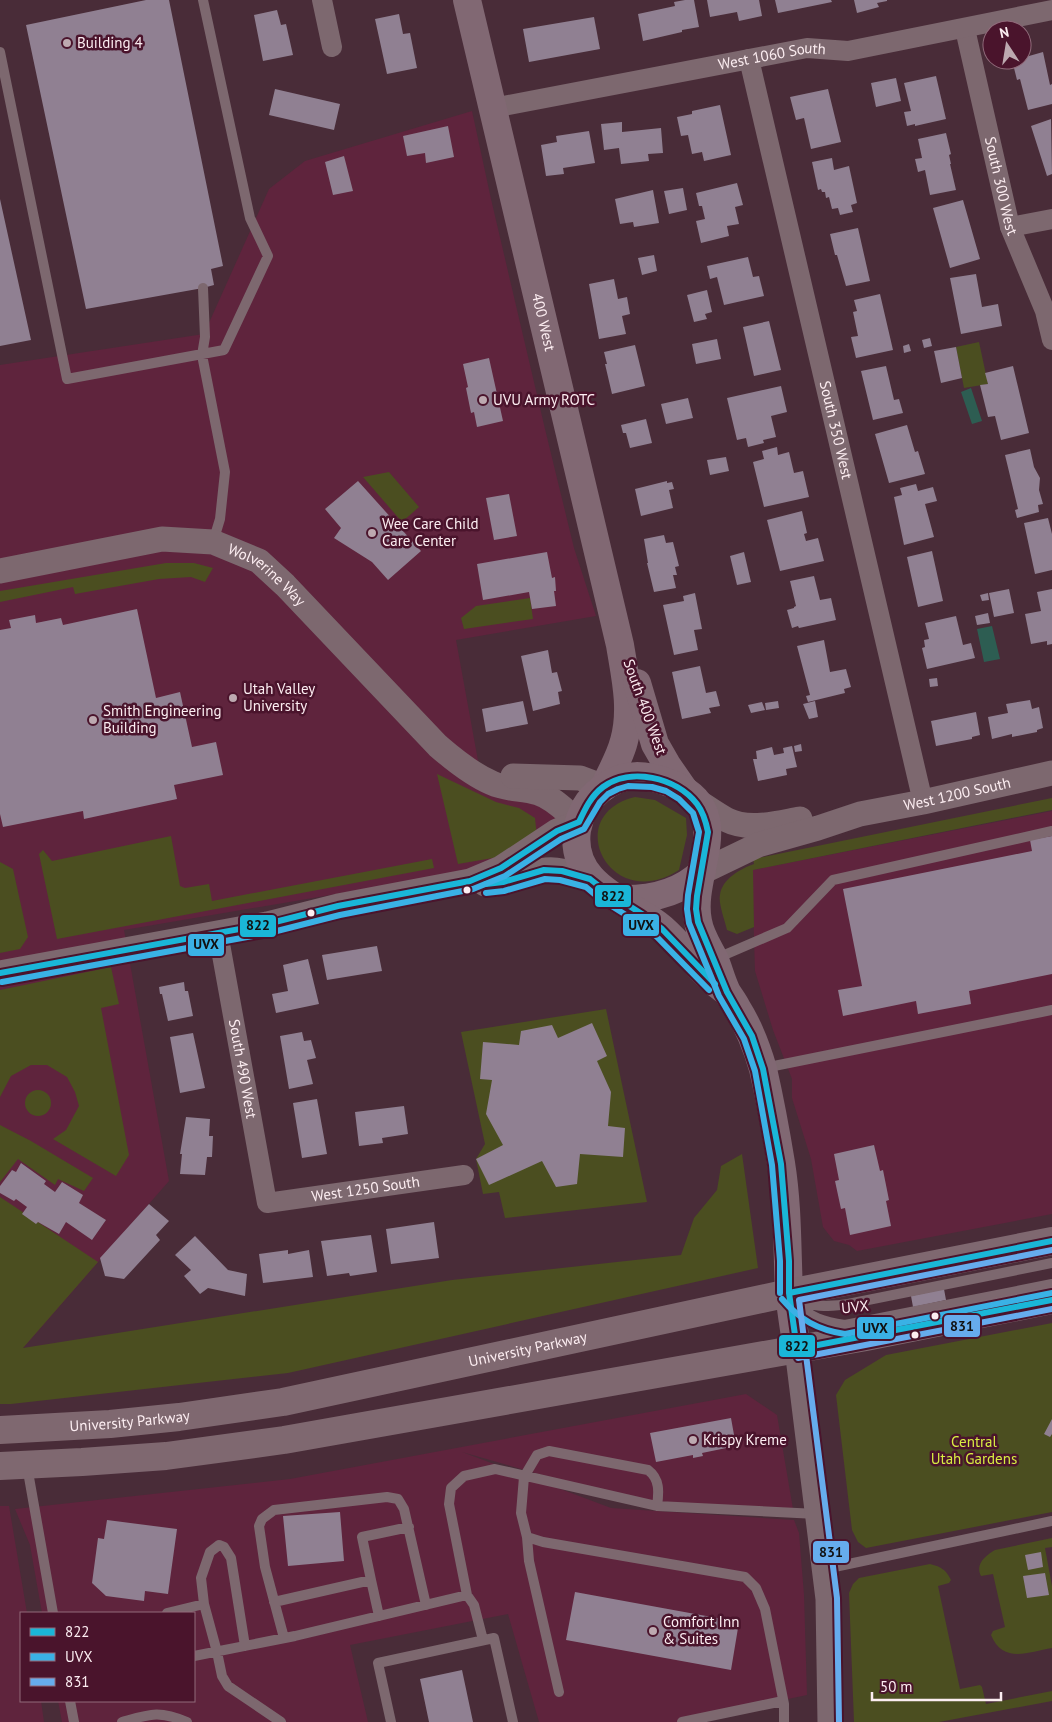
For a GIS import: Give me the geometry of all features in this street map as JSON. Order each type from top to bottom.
[{"type":"main road","name":"400 West","points":[[467,0],[620,645]]},
{"type":"main road","name":"South 400 West","points":[[604,787],[622,748],[628,721],[627,693],[620,645]]},
{"type":"main road","name":"South 400 West","points":[[620,645],[637,683],[655,744],[667,765],[690,796]]},
{"type":"main road","points":[[727,992],[705,975],[663,929],[646,916],[600,888],[584,868],[578,854],[579,822],[586,805],[604,787],[622,778],[653,777],[690,796],[705,816],[708,832],[696,909],[698,922],[727,992],[744,1020],[763,1069],[781,1164],[790,1293],[797,1349]]},
{"type":"main road","points":[[619,899],[650,898],[672,892],[690,882],[702,872]]},
{"type":"main road","name":"University Parkway","points":[[0,1430],[110,1424],[179,1417],[283,1402],[790,1293],[1052,1241]]},
{"type":"main road","points":[[0,1466],[166,1456],[284,1440],[866,1337],[1052,1300]]},
{"type":"street","points":[[322,0],[332,47]]},
{"type":"street","name":"West 1060 South","points":[[493,108],[807,48],[848,51],[1052,10]]},
{"type":"street","name":"South 300 West","points":[[965,28],[1010,227],[1045,311],[1052,340]]},
{"type":"street","name":"South 350 West","points":[[748,59],[923,802]]},
{"type":"street","points":[[1010,227],[1052,219]]},
{"type":"street","name":"Wolverine Way","points":[[0,571],[162,539],[213,542],[259,561],[285,585],[438,746],[450,756],[491,783],[547,797],[579,822]]},
{"type":"street","name":"Wolverine Way","points":[[467,767],[520,777],[580,778],[604,787]]},
{"type":"street","name":"West 1200 South","points":[[702,872],[758,845],[860,814],[1052,773]]},
{"type":"street","name":"West 1200 South","points":[[690,796],[728,820],[746,825],[763,825],[826,814],[860,814]]},
{"type":"street","points":[[0,973],[218,933],[284,920],[338,906],[470,881],[502,868],[548,836],[579,822]]},
{"type":"street","points":[[470,881],[497,884],[535,872],[550,870],[558,870],[592,880]]},
{"type":"street","name":"South 490 West","points":[[218,933],[267,1203]]},
{"type":"street","name":"West 1250 South","points":[[267,1203],[464,1175]]},
{"type":"street","points":[[797,1349],[828,1599],[830,1722]]},
{"type":"lane","points":[[0,52],[67,379],[224,350],[268,256],[250,218],[203,0]]},
{"type":"lane","points":[[203,288],[205,337],[202,355],[225,472],[220,519],[213,542]]},
{"type":"lane","points":[[714,960],[787,928],[833,880],[1052,831]]},
{"type":"lane","points":[[763,1069],[1052,1010]]},
{"type":"lane","name":"UVX","points":[[790,1293],[801,1302],[813,1306],[848,1304],[1052,1263]]},
{"type":"lane","name":"UVX","points":[[790,1293],[810,1316],[827,1323],[845,1325],[1052,1284]]},
{"type":"lane","points":[[559,1692],[529,1561],[527,1537],[521,1513],[524,1477],[537,1455],[549,1451],[648,1470],[653,1474],[659,1491],[657,1506]]},
{"type":"lane","points":[[27,1465],[54,1612]]},
{"type":"lane","points":[[483,1640],[474,1605],[466,1595],[449,1504],[451,1488],[464,1476],[495,1469],[657,1506],[818,1514]]},
{"type":"lane","points":[[284,1638],[265,1567],[259,1526],[262,1519],[274,1510],[387,1496],[398,1499],[404,1509],[409,1527],[426,1605]]},
{"type":"lane","points":[[825,1568],[1052,1521]]},
{"type":"lane","points":[[379,1616],[362,1537],[409,1527]]},
{"type":"lane","points":[[527,1537],[543,1542],[745,1578],[756,1588],[765,1609],[783,1701],[784,1722]]},
{"type":"lane","points":[[245,1646],[231,1558],[224,1547],[219,1545],[210,1552],[201,1578],[204,1604],[222,1676],[228,1686],[281,1722]]},
{"type":"lane","points":[[274,1602],[371,1580]]},
{"type":"lane","points":[[195,1656],[284,1638],[466,1595]]},
{"type":"lane","points":[[170,1612],[204,1604]]},
{"type":"lane","points":[[391,1722],[378,1663],[494,1638],[513,1722]]},
{"type":"lane","points":[[682,1722],[783,1701]]},
{"type":"lane","points":[[70,1702],[74,1722]]},
{"type":"lane","points":[[122,1722],[150,1714],[169,1715],[187,1722]]},
{"type":"shaded area","name":"Utah Valley University","points":[[472,111],[574,548],[596,616],[456,640],[483,788],[556,811],[555,820],[515,853],[460,873],[124,930],[169,1181],[22,1349],[0,1330],[0,365],[204,334],[269,189],[305,161]]},
{"type":"shaded area","points":[[971,388],[982,421],[972,424],[961,392]]},
{"type":"shaded area","points":[[992,626],[1000,659],[984,662],[977,629]]},
{"type":"shaded area","points":[[1052,811],[1052,1214],[857,1251],[849,1245],[834,1241],[823,1227],[811,1159],[792,1098],[792,1079],[773,1030],[755,971],[752,870]]},
{"type":"shaded area","points":[[746,1394],[777,1415],[793,1509],[658,1508],[462,1452],[611,1508],[794,1520],[799,1533],[804,1595],[807,1695],[679,1722],[539,1722],[508,1614],[350,1645],[368,1722],[62,1722],[58,1702],[195,1702],[195,1612],[42,1612],[30,1545],[15,1509],[290,1479]]},
{"type":"shaded area","points":[[0,1506],[9,1506],[27,1612],[20,1612],[20,1702],[41,1702],[44,1722],[0,1722]]},
{"type":"green space","points":[[979,342],[988,384],[964,388],[956,347]]},
{"type":"green space","points":[[389,472],[419,507],[402,522],[363,477]]},
{"type":"green space","points":[[166,563],[194,563],[213,568],[205,582],[191,577],[159,579],[75,594],[73,587],[0,602],[0,591]]},
{"type":"green space","points":[[530,598],[533,619],[464,629],[461,618],[476,606]]},
{"type":"green space","points":[[437,774],[496,802],[519,808],[535,818],[537,837],[521,853],[458,864]]},
{"type":"green space","points":[[635,797],[655,800],[686,818],[687,835],[679,870],[654,881],[632,880],[615,871],[603,857],[598,840],[601,822],[613,807]]},
{"type":"green space","points":[[1052,798],[1052,810],[753,870],[754,927],[737,934],[727,930],[720,903],[721,889],[732,875],[754,864],[753,859]]},
{"type":"green space","points":[[171,836],[180,886],[185,888],[209,884],[212,901],[432,859],[434,868],[57,939],[39,854],[43,850],[52,861]]},
{"type":"green space","points":[[0,862],[13,869],[28,937],[20,949],[0,953]]},
{"type":"green space","points":[[111,967],[119,1004],[101,1008],[129,1155],[116,1176],[53,1139],[66,1130],[79,1106],[75,1092],[67,1077],[47,1065],[31,1065],[11,1076],[0,1097],[0,990]]},
{"type":"green space","points":[[606,1009],[647,1202],[505,1218],[499,1192],[483,1194],[476,1159],[485,1144],[461,1032]]},
{"type":"green space","points":[[38,1090],[47,1094],[51,1103],[47,1112],[38,1116],[29,1112],[25,1103],[29,1094]]},
{"type":"green space","points":[[0,1125],[93,1178],[84,1191],[58,1179],[55,1185],[18,1159],[0,1182]]},
{"type":"green space","points":[[742,1154],[758,1268],[288,1373],[0,1404],[0,1197],[98,1262],[23,1348],[452,1280],[681,1255],[694,1218],[717,1190],[721,1166]]},
{"type":"green space","name":"Central Utah Gardens","points":[[1052,1323],[1052,1512],[866,1548],[858,1542],[852,1530],[836,1395],[845,1380],[886,1355]]},
{"type":"green space","points":[[1052,1538],[1052,1547],[1045,1548],[1052,1586],[1052,1648],[1017,1654],[1009,1653],[1002,1650],[996,1644],[991,1635],[993,1631],[1005,1627],[993,1574],[981,1576],[979,1572],[980,1564],[995,1550]]},
{"type":"green space","points":[[930,1564],[943,1569],[951,1580],[949,1583],[938,1586],[960,1689],[980,1685],[986,1704],[1052,1691],[1052,1701],[939,1722],[854,1722],[849,1593],[853,1584],[859,1578]]},
{"type":"building","points":[[146,0],[169,0],[223,266],[211,269],[214,285],[86,309],[26,25]]},
{"type":"building","points":[[694,0],[699,27],[643,41],[638,14],[675,6],[674,2]]},
{"type":"building","points":[[707,0],[759,0],[762,16],[739,21],[737,12],[710,17]]},
{"type":"building","points":[[775,0],[831,0],[832,2],[778,13]]},
{"type":"building","points":[[854,0],[887,1],[877,3],[879,7],[857,13]]},
{"type":"building","points":[[277,10],[281,25],[286,24],[293,55],[263,61],[254,15]]},
{"type":"building","points":[[399,14],[403,34],[410,33],[417,68],[387,74],[375,19]]},
{"type":"building","points":[[594,17],[600,49],[529,62],[523,29]]},
{"type":"building","points":[[1043,52],[1050,85],[1052,84],[1052,104],[1028,110],[1020,79],[1017,80],[1014,70],[1032,70],[1032,55]]},
{"type":"building","points":[[936,76],[946,119],[907,126],[904,112],[911,111],[904,83]]},
{"type":"building","points":[[896,78],[901,101],[876,107],[871,83]]},
{"type":"building","points":[[275,89],[340,104],[334,130],[269,115]]},
{"type":"building","points":[[828,89],[841,142],[811,149],[804,118],[796,120],[790,97]]},
{"type":"building","points":[[720,105],[731,155],[704,161],[702,152],[692,154],[688,135],[681,136],[677,117],[692,114],[692,111]]},
{"type":"building","points":[[1051,119],[1052,174],[1047,176],[1031,126]]},
{"type":"building","points":[[622,122],[622,132],[661,128],[663,153],[648,154],[649,161],[621,164],[619,148],[604,150],[601,124]]},
{"type":"building","points":[[448,126],[454,157],[426,163],[425,153],[407,156],[403,136]]},
{"type":"building","points":[[589,131],[595,163],[563,168],[564,174],[546,176],[541,145],[557,142],[556,136]]},
{"type":"building","points":[[946,133],[956,190],[930,195],[925,170],[918,172],[915,159],[922,158],[918,139]]},
{"type":"building","points":[[344,156],[353,191],[333,195],[325,162]]},
{"type":"building","points":[[832,158],[834,170],[849,166],[857,203],[851,205],[853,212],[840,215],[838,208],[832,209],[829,197],[826,198],[825,192],[822,192],[821,189],[818,190],[812,162]]},
{"type":"building","points":[[737,183],[743,205],[735,207],[739,224],[727,226],[729,236],[701,243],[696,221],[705,219],[696,193]]},
{"type":"building","points":[[683,188],[687,210],[669,214],[664,191]]},
{"type":"building","points":[[653,190],[659,223],[634,227],[633,222],[620,224],[615,199]]},
{"type":"building","points":[[0,199],[31,340],[0,346]]},
{"type":"building","points":[[963,200],[980,259],[950,268],[933,208]]},
{"type":"building","points":[[858,228],[870,281],[846,286],[830,234]]},
{"type":"building","points":[[654,255],[657,271],[642,275],[638,258]]},
{"type":"building","points":[[748,257],[753,277],[759,276],[764,296],[724,305],[717,277],[710,279],[707,266]]},
{"type":"building","points":[[976,274],[982,307],[998,304],[1002,326],[961,334],[950,278]]},
{"type":"building","points":[[614,279],[618,299],[627,297],[630,314],[622,316],[626,334],[599,339],[589,284]]},
{"type":"building","points":[[707,290],[712,312],[705,314],[707,319],[694,322],[687,295]]},
{"type":"building","points":[[880,294],[893,350],[856,358],[851,337],[858,336],[853,312],[857,311],[854,300]]},
{"type":"building","points":[[769,321],[781,370],[754,376],[743,327]]},
{"type":"building","points":[[930,338],[932,346],[924,348],[922,340]]},
{"type":"building","points":[[717,339],[721,359],[696,364],[692,344]]},
{"type":"building","points":[[909,344],[911,351],[904,353],[903,346]]},
{"type":"building","points":[[635,345],[645,386],[612,394],[604,352]]},
{"type":"building","points":[[956,347],[962,378],[941,383],[934,351]]},
{"type":"building","name":"UVU Army ROTC","points":[[489,358],[503,421],[477,427],[474,412],[471,413],[463,364]]},
{"type":"building","points":[[886,366],[894,400],[899,399],[903,413],[873,420],[861,371]]},
{"type":"building","points":[[1013,366],[1029,433],[1001,440],[995,416],[988,417],[980,385],[988,384],[985,373]]},
{"type":"building","points":[[781,386],[787,412],[771,416],[776,437],[763,440],[764,443],[748,447],[746,438],[737,440],[727,398]]},
{"type":"building","points":[[688,398],[693,418],[666,424],[661,404]]},
{"type":"building","points":[[646,419],[652,443],[630,448],[626,433],[623,433],[621,425]]},
{"type":"building","points":[[907,425],[915,452],[918,451],[925,474],[889,483],[875,434]]},
{"type":"building","points":[[777,447],[778,455],[789,452],[794,473],[803,471],[809,497],[764,507],[753,462],[764,459],[762,451]]},
{"type":"building","points":[[1030,449],[1034,467],[1040,478],[1039,490],[1043,504],[1038,505],[1039,512],[1017,518],[1015,510],[1018,509],[1005,455]]},
{"type":"building","points":[[726,457],[729,471],[710,475],[707,460]]},
{"type":"building","name":"Wee Care Child Care Center","points":[[358,481],[421,551],[388,580],[372,562],[334,538],[341,528],[325,509]]},
{"type":"building","points":[[667,481],[667,483],[672,482],[674,489],[669,490],[673,508],[641,516],[635,489]]},
{"type":"building","points":[[916,484],[918,491],[933,487],[937,501],[925,504],[934,537],[904,545],[894,497],[902,495],[900,488]]},
{"type":"building","points":[[509,494],[517,536],[494,540],[486,498]]},
{"type":"building","points":[[802,511],[807,533],[804,534],[806,541],[818,538],[824,561],[780,571],[767,520]]},
{"type":"building","points":[[1048,518],[1052,534],[1052,570],[1035,574],[1024,523]]},
{"type":"building","points":[[664,535],[666,543],[673,542],[679,566],[675,567],[677,575],[673,575],[676,588],[654,592],[647,563],[644,539]]},
{"type":"building","points":[[932,551],[943,601],[918,607],[907,557]]},
{"type":"building","points":[[547,552],[552,578],[555,577],[556,606],[532,609],[529,592],[483,600],[477,564]]},
{"type":"building","points":[[744,552],[751,582],[737,585],[730,556]]},
{"type":"building","points":[[814,576],[820,600],[831,598],[836,620],[792,628],[787,610],[796,606],[790,581]]},
{"type":"building","points":[[1009,589],[1014,613],[994,617],[989,593]]},
{"type":"building","points":[[1052,589],[1052,644],[1047,645],[1047,641],[1031,644],[1025,614],[1041,611],[1037,592]]},
{"type":"building","points":[[695,593],[702,629],[694,630],[698,650],[674,655],[663,605],[684,601],[683,596]]},
{"type":"building","points":[[988,593],[989,600],[982,601],[980,595]]},
{"type":"building","name":"Smith Engineering Building","points":[[137,609],[156,698],[180,692],[192,747],[216,742],[223,775],[174,785],[177,799],[84,819],[83,811],[3,827],[0,814],[0,630],[11,628],[9,620],[35,615],[36,623],[61,618],[63,625]]},
{"type":"building","points":[[988,613],[990,623],[977,625],[975,616]]},
{"type":"building","points":[[956,616],[963,645],[971,643],[975,658],[927,669],[922,648],[925,647],[924,640],[929,639],[925,623]]},
{"type":"building","points":[[824,640],[830,672],[846,669],[851,687],[844,689],[845,693],[808,702],[806,696],[810,695],[797,646]]},
{"type":"building","points":[[548,650],[552,673],[557,672],[562,691],[558,692],[560,704],[533,711],[521,656]]},
{"type":"building","points":[[700,666],[706,693],[716,691],[720,706],[709,708],[711,713],[682,719],[672,672]]},
{"type":"building","points":[[937,678],[938,686],[930,687],[929,679]]},
{"type":"building","points":[[1030,700],[1032,709],[1039,707],[1043,728],[1037,730],[1037,732],[1012,737],[1012,734],[992,739],[988,717],[1008,713],[1006,704]]},
{"type":"building","points":[[523,701],[528,724],[486,732],[482,709]]},
{"type":"building","points":[[778,701],[779,708],[766,710],[765,703]]},
{"type":"building","points":[[815,701],[818,717],[809,719],[803,704]]},
{"type":"building","points":[[762,702],[765,710],[751,713],[748,705]]},
{"type":"building","points":[[976,712],[980,735],[972,737],[972,739],[936,746],[931,721]]},
{"type":"building","points":[[801,744],[802,751],[795,752],[794,746]]},
{"type":"building","points":[[792,746],[797,767],[786,769],[787,775],[758,781],[753,759],[757,759],[756,751],[772,747],[774,755],[784,753],[783,748]]},
{"type":"building","points":[[1052,836],[1052,974],[969,991],[971,1004],[918,1014],[916,1001],[843,1016],[838,990],[862,986],[843,889],[1032,851],[1030,840]]},
{"type":"building","points":[[377,946],[382,971],[327,980],[322,955]]},
{"type":"building","points":[[308,959],[319,1004],[276,1013],[272,994],[288,991],[283,965]]},
{"type":"building","points":[[184,982],[185,991],[188,991],[193,1016],[168,1021],[159,987]]},
{"type":"building","points":[[592,1023],[607,1056],[597,1061],[611,1092],[608,1126],[625,1128],[623,1157],[580,1154],[577,1184],[556,1187],[542,1161],[489,1185],[476,1159],[503,1145],[486,1114],[492,1080],[480,1079],[483,1042],[519,1045],[521,1031],[552,1025],[558,1038]]},
{"type":"building","points":[[302,1032],[304,1041],[311,1040],[316,1058],[307,1060],[313,1084],[289,1089],[280,1036]]},
{"type":"building","points":[[193,1033],[205,1088],[180,1093],[170,1037]]},
{"type":"building","points":[[317,1099],[327,1154],[302,1158],[293,1103]]},
{"type":"building","points":[[404,1106],[408,1134],[382,1138],[383,1143],[359,1146],[355,1112]]},
{"type":"building","points":[[186,1117],[210,1119],[209,1136],[213,1136],[212,1157],[207,1157],[205,1175],[180,1174],[182,1154],[180,1154]]},
{"type":"building","points":[[874,1145],[880,1171],[883,1170],[889,1200],[886,1201],[891,1226],[850,1235],[845,1208],[841,1209],[835,1181],[839,1180],[834,1154]]},
{"type":"building","points":[[21,1163],[46,1181],[44,1184],[55,1192],[62,1182],[83,1195],[79,1203],[106,1220],[92,1240],[66,1222],[59,1234],[38,1222],[36,1224],[22,1214],[27,1207],[16,1199],[14,1201],[0,1193],[0,1186],[12,1170],[16,1172]]},
{"type":"building","points":[[149,1204],[169,1221],[156,1235],[160,1240],[124,1279],[105,1276],[100,1258]]},
{"type":"building","points":[[434,1222],[439,1258],[391,1264],[386,1229]]},
{"type":"building","points":[[371,1235],[377,1272],[350,1276],[349,1273],[327,1276],[321,1241]]},
{"type":"building","points":[[195,1236],[228,1270],[247,1274],[245,1296],[208,1288],[200,1294],[184,1276],[191,1270],[175,1255]]},
{"type":"building","points":[[288,1250],[288,1254],[309,1250],[313,1277],[263,1283],[259,1254]]},
{"type":"building","points":[[944,1289],[946,1300],[913,1307],[911,1296]]},
{"type":"building","name":"Krispy Kreme","points":[[731,1418],[736,1446],[702,1453],[703,1456],[693,1458],[693,1455],[656,1462],[650,1433]]},
{"type":"building","points":[[1052,1419],[1052,1434],[1050,1437],[1044,1434]]},
{"type":"building","points":[[340,1512],[344,1561],[288,1566],[283,1516]]},
{"type":"building","points":[[107,1520],[177,1529],[168,1594],[145,1591],[144,1601],[106,1596],[92,1583],[98,1538],[104,1539]]},
{"type":"building","points":[[1041,1552],[1043,1567],[1028,1570],[1025,1555]]},
{"type":"building","points":[[1045,1573],[1049,1595],[1027,1598],[1023,1576]]},
{"type":"building","name":"Comfort Inn & Suites","points":[[575,1592],[739,1622],[731,1670],[566,1640]]},
{"type":"building","points":[[462,1670],[473,1722],[429,1722],[420,1679]]},
{"type":"transit line","name":"822","points":[[0,973],[267,924],[338,906],[470,881],[501,868],[557,831],[579,822],[595,794],[614,781],[626,777],[639,776],[665,781],[677,787],[697,804],[703,814],[708,832],[697,896],[698,922],[727,992],[752,1036],[763,1069],[781,1164],[789,1261],[789,1293],[797,1349],[1052,1300]]},
{"type":"transit line","name":"UVX","points":[[2,982],[269,933],[340,915],[473,889],[505,876],[561,839],[584,829],[600,802],[608,794],[628,786],[652,787],[666,791],[679,799],[693,813],[699,832],[688,895],[689,923],[719,996],[744,1039],[755,1071],[772,1165],[780,1261],[780,1293]]},
{"type":"transit line","name":"822","points":[[486,884],[503,882],[544,870],[562,871],[590,879],[662,929],[715,984]]},
{"type":"transit line","name":"UVX","points":[[486,893],[504,891],[545,879],[560,880],[586,887],[599,898],[656,936],[709,990]]},
{"type":"transit line","name":"822","points":[[789,1293],[1052,1241]]},
{"type":"transit line","name":"831","points":[[839,1722],[837,1598],[799,1300],[1052,1250]]},
{"type":"transit line","name":"UVX","points":[[782,1299],[796,1313],[810,1323],[826,1330],[845,1334],[1052,1293]]},
{"type":"transit line","name":"831","points":[[798,1358],[1052,1309]]},
{"type":"place","name":"Building 4","points":[[67,43]]},
{"type":"place","name":"UVU Army ROTC","points":[[483,400]]},
{"type":"place","name":"Wee Care Child Care Center","points":[[372,533]]},
{"type":"place","name":"Utah Valley University","points":[[233,698]]},
{"type":"place","name":"Smith Engineering Building","points":[[93,720]]},
{"type":"place","name":"Krispy Kreme","points":[[693,1440]]},
{"type":"place","name":"Comfort Inn & Suites","points":[[653,1631]]}]
